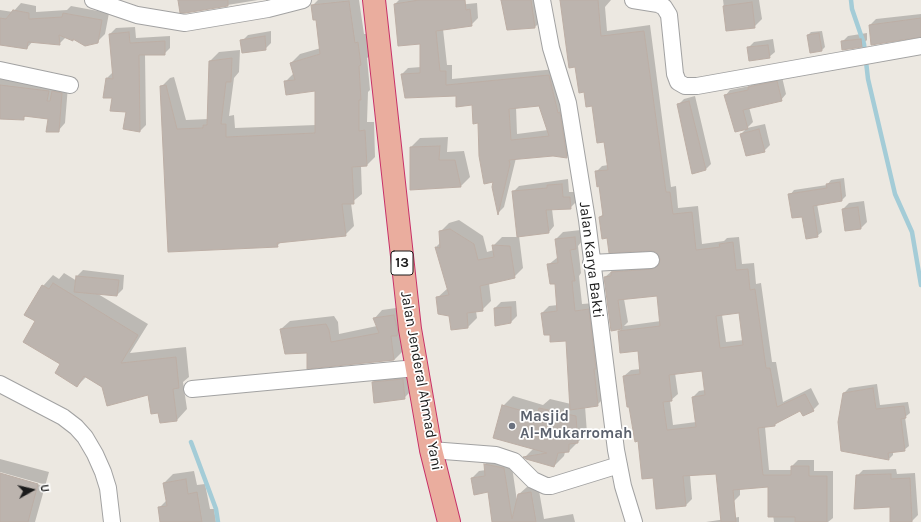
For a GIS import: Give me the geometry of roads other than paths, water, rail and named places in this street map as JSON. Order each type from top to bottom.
[{"type":"highway","name":"Jalan Jenderal Ahmad Yani","points":[[374,0],[400,251],[416,368],[431,450],[449,522]]},
{"type":"street","points":[[92,0],[137,15],[184,23],[268,9],[303,0]]},
{"type":"street","name":"Jalan Karya Bakti","points":[[542,0],[551,48],[568,103],[582,184],[591,263],[619,465],[634,522]]},
{"type":"street","points":[[633,0],[658,4],[664,7],[669,15],[675,74],[678,82],[685,86],[697,86],[921,46]]},
{"type":"street","points":[[0,70],[70,85]]},
{"type":"street","points":[[591,263],[651,260]]},
{"type":"street","points":[[192,389],[416,368]]},
{"type":"street","points":[[0,384],[63,417],[76,427],[85,437],[103,472],[108,488],[112,522]]},
{"type":"street","points":[[431,450],[496,455],[514,461],[533,480],[542,485],[551,486],[619,465]]},
{"type":"waterway","points":[[851,0],[852,9],[864,44],[868,79],[895,194],[912,232],[921,285]]},
{"type":"waterway","points":[[191,442],[216,509],[218,522]]},
{"type":"place","name":"Masjid Al-Mukarromah","points":[[512,426]]}]
